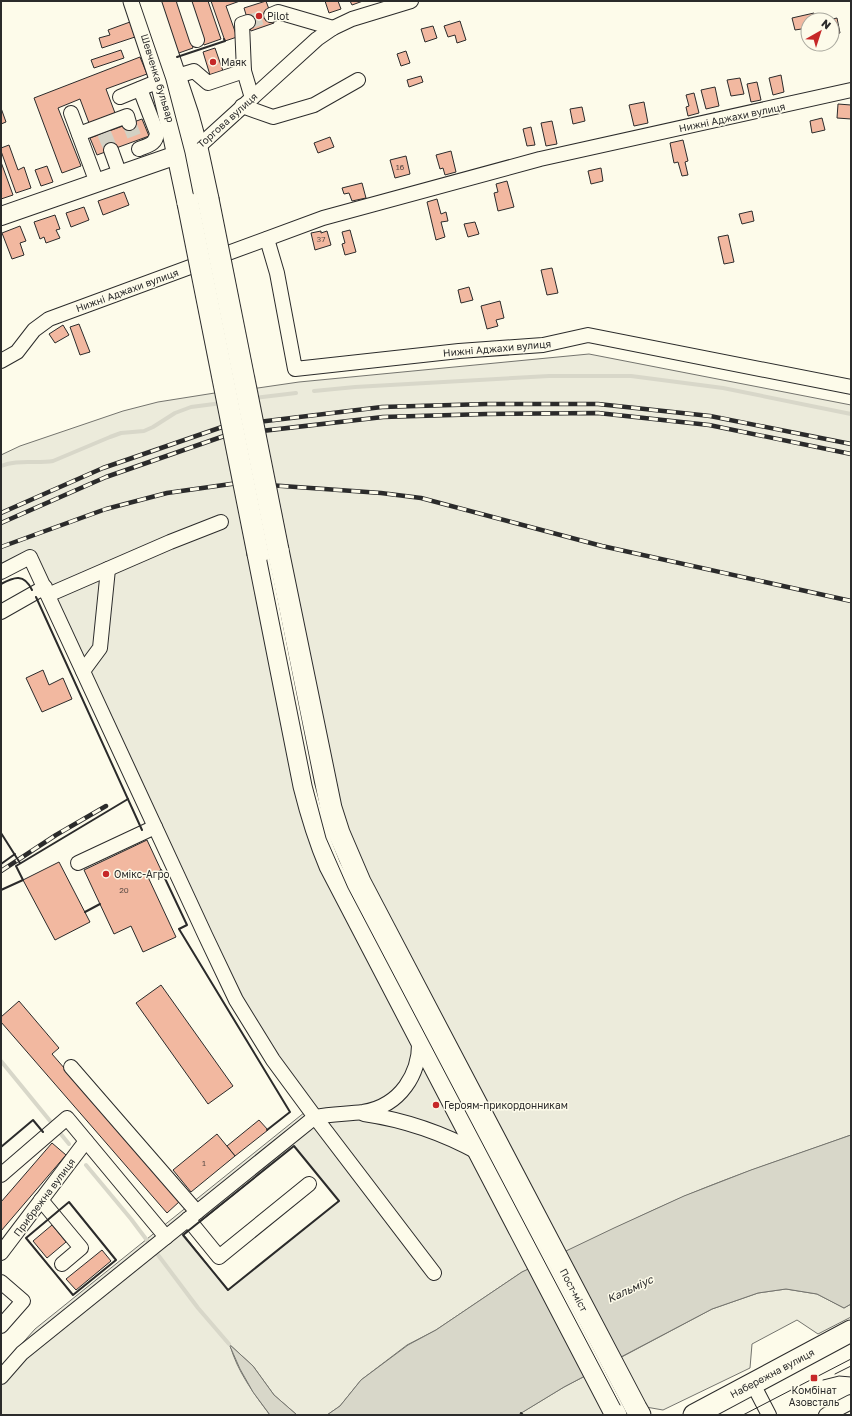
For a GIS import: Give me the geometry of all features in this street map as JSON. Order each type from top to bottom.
[{"type":"highway","name":"Шевченка бульвар","points":[[134,1],[180,73],[178,155],[286,696],[311,813],[319,840],[330,866],[479,1153],[508,1185]]},
{"type":"highway","name":"Шевченка бульвар","points":[[150,1],[180,73],[197,148],[306,692],[331,808],[339,833],[357,876],[508,1185]]},
{"type":"highway","name":"Пост-міст","points":[[508,1185],[636,1407]]},
{"type":"highway","name":"Пост-міст","points":[[508,1185],[615,1412]]},
{"type":"highway","name":"Набережна вулиця","points":[[694,1415],[851,1332]]},
{"type":"main road","name":"Торгова вулиця","points":[[1,216],[197,148]]},
{"type":"street","points":[[184,1],[197,40]]},
{"type":"street","name":"Торгова вулиця","points":[[197,148],[317,39],[333,28],[352,19],[411,1]]},
{"type":"street","points":[[271,15],[278,12],[333,28]]},
{"type":"street","points":[[248,22],[242,24],[247,102],[273,117],[314,105],[358,80]]},
{"type":"street","points":[[120,97],[180,73],[208,83],[244,72]]},
{"type":"street","points":[[140,90],[157,133],[156,139],[152,144],[138,145],[146,166]]},
{"type":"street","name":"Нижні Аджахи вулиця","points":[[1,361],[17,352],[34,330],[49,319],[267,240],[323,218],[540,159],[851,90]]},
{"type":"street","points":[[71,114],[97,183]]},
{"type":"street","points":[[79,134],[103,129],[127,116],[129,123]]},
{"type":"street","points":[[111,150],[120,175]]},
{"type":"street","name":"Нижні Аджахи вулиця","points":[[267,240],[278,273],[295,369],[459,351],[543,345],[588,334],[851,387]]},
{"type":"street","points":[[1,612],[46,591],[108,569],[221,522]]},
{"type":"street","points":[[1,572],[30,557],[236,1000],[273,1060],[314,1117],[434,1273]]},
{"type":"street","points":[[83,670],[100,648],[108,569]]},
{"type":"street","points":[[78,863],[155,827]]},
{"type":"street","points":[[1,1377],[22,1353],[314,1117],[364,1112],[383,1106],[392,1100],[403,1090],[412,1078],[416,1068],[419,1038]]},
{"type":"street","points":[[71,1067],[193,1215],[219,1257],[309,1184]]},
{"type":"street","points":[[353,1112],[391,1119],[421,1127],[445,1136],[479,1153]]},
{"type":"street","points":[[1,1174],[67,1118],[163,1239]]},
{"type":"street","name":"Прибрежна вулиця","points":[[1,1253],[86,1141]]},
{"type":"street","points":[[41,1200],[81,1248],[62,1264]]},
{"type":"street","points":[[1,1282],[23,1301],[1,1326]]},
{"type":"street","points":[[753,1384],[769,1415]]},
{"type":"street","points":[[826,1415],[851,1402]]},
{"type":"shaded area","points":[[589,354],[851,405],[851,1135],[685,1196],[561,1254],[343,832],[251,389],[299,382]]},
{"type":"shaded area","points":[[221,392],[298,779],[534,1267],[522,1272],[436,1330],[407,1345],[361,1380],[340,1406],[327,1415],[297,1415],[274,1395],[253,1366],[230,1345],[242,1373],[270,1415],[1,1415],[1,1367],[35,1329],[305,1112],[269,1063],[28,563],[1,577],[1,455],[20,446],[123,411],[158,402]],"holes":[[[294,1146],[339,1201],[228,1290],[184,1235]]]},
{"type":"shaded area","points":[[786,1289],[817,1294],[844,1308],[851,1304],[851,1317],[818,1334],[797,1320],[752,1344],[750,1368],[663,1410],[640,1406],[616,1360],[712,1309],[758,1293]]},
{"type":"shaded area","points":[[589,1374],[609,1411],[602,1415],[523,1415],[521,1413],[564,1387]]},
{"type":"water","name":"Кальміус","points":[[851,1135],[851,1304],[844,1308],[817,1294],[786,1289],[758,1293],[712,1309],[564,1387],[518,1415],[327,1415],[340,1406],[361,1380],[408,1345],[436,1330],[522,1272],[684,1196],[751,1170]]},
{"type":"water","points":[[229,1344],[253,1366],[274,1395],[297,1415],[270,1415],[253,1392],[240,1369]]},
{"type":"building","points":[[159,1],[177,1],[193,48],[176,54]]},
{"type":"building","points":[[189,1],[208,1],[221,39],[204,45]]},
{"type":"building","points":[[211,1],[240,1],[226,6],[237,37],[225,41]]},
{"type":"building","points":[[266,1],[274,23],[251,31],[244,8]]},
{"type":"building","points":[[325,1],[338,1],[341,9],[329,13]]},
{"type":"building","points":[[350,1],[363,1],[352,5]]},
{"type":"building","points":[[800,16],[800,29],[795,30],[792,18]]},
{"type":"building","points":[[460,21],[466,40],[457,43],[455,35],[448,37],[444,26]]},
{"type":"building","points":[[130,22],[135,37],[102,48],[99,38],[110,35],[108,30]]},
{"type":"building","points":[[433,26],[437,38],[425,42],[421,29]]},
{"type":"building","points":[[215,48],[223,71],[210,75],[203,52]]},
{"type":"building","points":[[121,50],[124,58],[94,68],[91,60]]},
{"type":"building","points":[[406,51],[410,63],[401,66],[397,54]]},
{"type":"building","points":[[140,57],[147,74],[106,89],[115,113],[89,123],[80,99],[58,108],[81,166],[62,173],[34,98]]},
{"type":"building","points":[[781,75],[784,92],[773,95],[769,78]]},
{"type":"building","points":[[421,76],[423,82],[409,87],[407,80]]},
{"type":"building","points":[[740,78],[744,94],[731,96],[727,80]]},
{"type":"building","points":[[757,82],[761,100],[751,102],[747,84]]},
{"type":"building","points":[[715,87],[719,106],[706,109],[701,90]]},
{"type":"building","points":[[694,93],[699,113],[688,116],[686,107],[689,106],[686,95]]},
{"type":"building","points":[[644,102],[648,123],[634,126],[629,105]]},
{"type":"building","points":[[838,104],[851,105],[851,119],[837,118]]},
{"type":"building","points":[[582,107],[585,121],[573,124],[570,109]]},
{"type":"building","points":[[1,108],[6,122],[1,124]]},
{"type":"building","points":[[822,118],[825,130],[812,133],[810,121]]},
{"type":"building","points":[[142,119],[149,136],[97,155],[90,138]]},
{"type":"building","points":[[552,121],[557,144],[546,146],[541,123]]},
{"type":"building","points":[[531,127],[535,145],[527,146],[523,129]]},
{"type":"building","points":[[330,137],[334,147],[318,153],[314,143]]},
{"type":"building","points":[[683,140],[688,161],[685,162],[688,175],[682,176],[678,162],[674,163],[670,143]]},
{"type":"building","points":[[9,145],[18,170],[24,167],[31,188],[16,193],[1,151],[1,148]]},
{"type":"building","points":[[451,151],[456,172],[445,175],[443,168],[440,169],[436,155]]},
{"type":"building","points":[[406,156],[410,174],[395,178],[390,160]]},
{"type":"building","points":[[1,162],[13,195],[1,199]]},
{"type":"building","points":[[47,166],[53,182],[41,186],[35,170]]},
{"type":"building","points":[[601,168],[603,181],[591,184],[588,171]]},
{"type":"building","points":[[507,181],[514,207],[498,211],[494,193],[498,192],[496,184]]},
{"type":"building","points":[[362,183],[366,198],[352,201],[349,193],[344,194],[342,188]]},
{"type":"building","points":[[124,192],[129,205],[103,215],[98,201]]},
{"type":"building","points":[[437,199],[441,214],[446,212],[448,221],[441,222],[445,237],[436,240],[427,202]]},
{"type":"building","points":[[84,207],[89,220],[71,227],[66,213]]},
{"type":"building","points":[[752,211],[754,221],[742,224],[739,214]]},
{"type":"building","points":[[55,215],[60,229],[56,230],[60,238],[46,243],[44,237],[40,239],[34,222]]},
{"type":"building","points":[[475,222],[479,234],[468,237],[464,224]]},
{"type":"building","points":[[20,226],[26,241],[20,243],[24,255],[12,259],[2,233]]},
{"type":"building","points":[[350,230],[356,252],[345,255],[342,244],[345,243],[342,232]]},
{"type":"building","points":[[321,231],[321,233],[327,231],[331,245],[315,250],[311,233]]},
{"type":"building","points":[[728,235],[734,262],[724,264],[718,237]]},
{"type":"building","points":[[552,268],[558,293],[547,295],[541,270]]},
{"type":"building","points":[[469,287],[473,300],[461,303],[458,290]]},
{"type":"building","points":[[500,301],[504,318],[496,320],[498,326],[487,329],[481,306]]},
{"type":"building","points":[[79,324],[90,352],[80,355],[70,327]]},
{"type":"building","points":[[63,325],[69,335],[55,343],[49,334]]},
{"type":"building","points":[[43,670],[49,685],[63,678],[72,699],[42,712],[26,678]]},
{"type":"building","points":[[147,840],[161,870],[148,877],[176,937],[143,952],[131,926],[114,934],[84,870]]},
{"type":"building","points":[[59,862],[90,922],[55,940],[23,880]]},
{"type":"building","points":[[161,985],[233,1086],[208,1104],[136,1003]]},
{"type":"building","points":[[19,1001],[59,1048],[52,1054],[180,1201],[167,1213],[1,1022],[1,1017]]},
{"type":"building","points":[[259,1120],[268,1130],[235,1156],[227,1146]]},
{"type":"building","points":[[217,1134],[235,1156],[191,1192],[173,1170]]},
{"type":"building","points":[[52,1143],[66,1155],[1,1231],[1,1202]]},
{"type":"building","points":[[52,1225],[66,1242],[47,1258],[33,1241]]},
{"type":"building","points":[[102,1250],[111,1261],[76,1290],[66,1279]]},
{"type":"waterway","points":[[314,391],[355,387],[549,376],[631,376],[723,388],[851,414]]},
{"type":"waterway","points":[[254,398],[296,393]]},
{"type":"waterway","points":[[1,466],[20,462],[53,461],[121,433],[144,431],[175,413],[191,407],[222,403]]},
{"type":"waterway","points":[[1,1061],[69,1144]]},
{"type":"waterway","points":[[86,1165],[131,1219],[198,1308],[229,1344]]},
{"type":"tunnel","points":[[248,22],[271,15]]},
{"type":"tunnel","points":[[129,123],[136,141]]},
{"type":"tunnel","points":[[104,133],[111,150]]},
{"type":"tram line","points":[[139,1],[166,80],[185,153],[312,785],[326,838],[348,888],[620,1405]]},
{"type":"tram line","points":[[743,1415],[851,1359]]},
{"type":"tram line","points":[[835,1374],[851,1366]]},
{"type":"tram line","points":[[823,1380],[839,1376],[851,1377]]},
{"type":"railway","points":[[1,513],[103,468],[225,426],[382,407],[487,404],[598,404],[710,416],[851,444]]},
{"type":"railway","points":[[1,523],[106,477],[227,435],[383,417],[598,413],[709,425],[851,454]]},
{"type":"railway","points":[[1,547],[106,509],[167,493],[238,483],[381,493],[421,498],[602,546],[851,601]]},
{"type":"railway","points":[[1,871],[56,835],[106,806]]},
{"type":"wall","points":[[177,57],[225,41],[224,39]]},
{"type":"wall","points":[[1,584],[14,578],[18,578],[26,581],[32,590]]},
{"type":"wall","points":[[36,597],[142,830]]},
{"type":"wall","points":[[1,890],[23,880],[16,866],[128,799]]},
{"type":"wall","points":[[1,833],[20,863]]},
{"type":"wall","points":[[1,864],[15,854]]},
{"type":"wall","points":[[161,870],[187,925],[179,929],[290,1112],[267,1130]]},
{"type":"wall","points":[[85,912],[100,904]]},
{"type":"wall","points":[[1,1147],[33,1120],[43,1132]]},
{"type":"wall","points":[[294,1146],[339,1201],[228,1290],[183,1235],[294,1146]]},
{"type":"wall","points":[[69,1202],[116,1260],[73,1295],[26,1238],[69,1202]]},
{"type":"place","name":"Pilot","points":[[259,16]]},
{"type":"place","name":"Маяк","points":[[213,62]]},
{"type":"place","name":"Омiкс-Агро","points":[[106,874]]},
{"type":"place","name":"Героям-прикордонникам","points":[[436,1105]]},
{"type":"place","name":"Комбінат Азовсталь","points":[[814,1378]]}]
